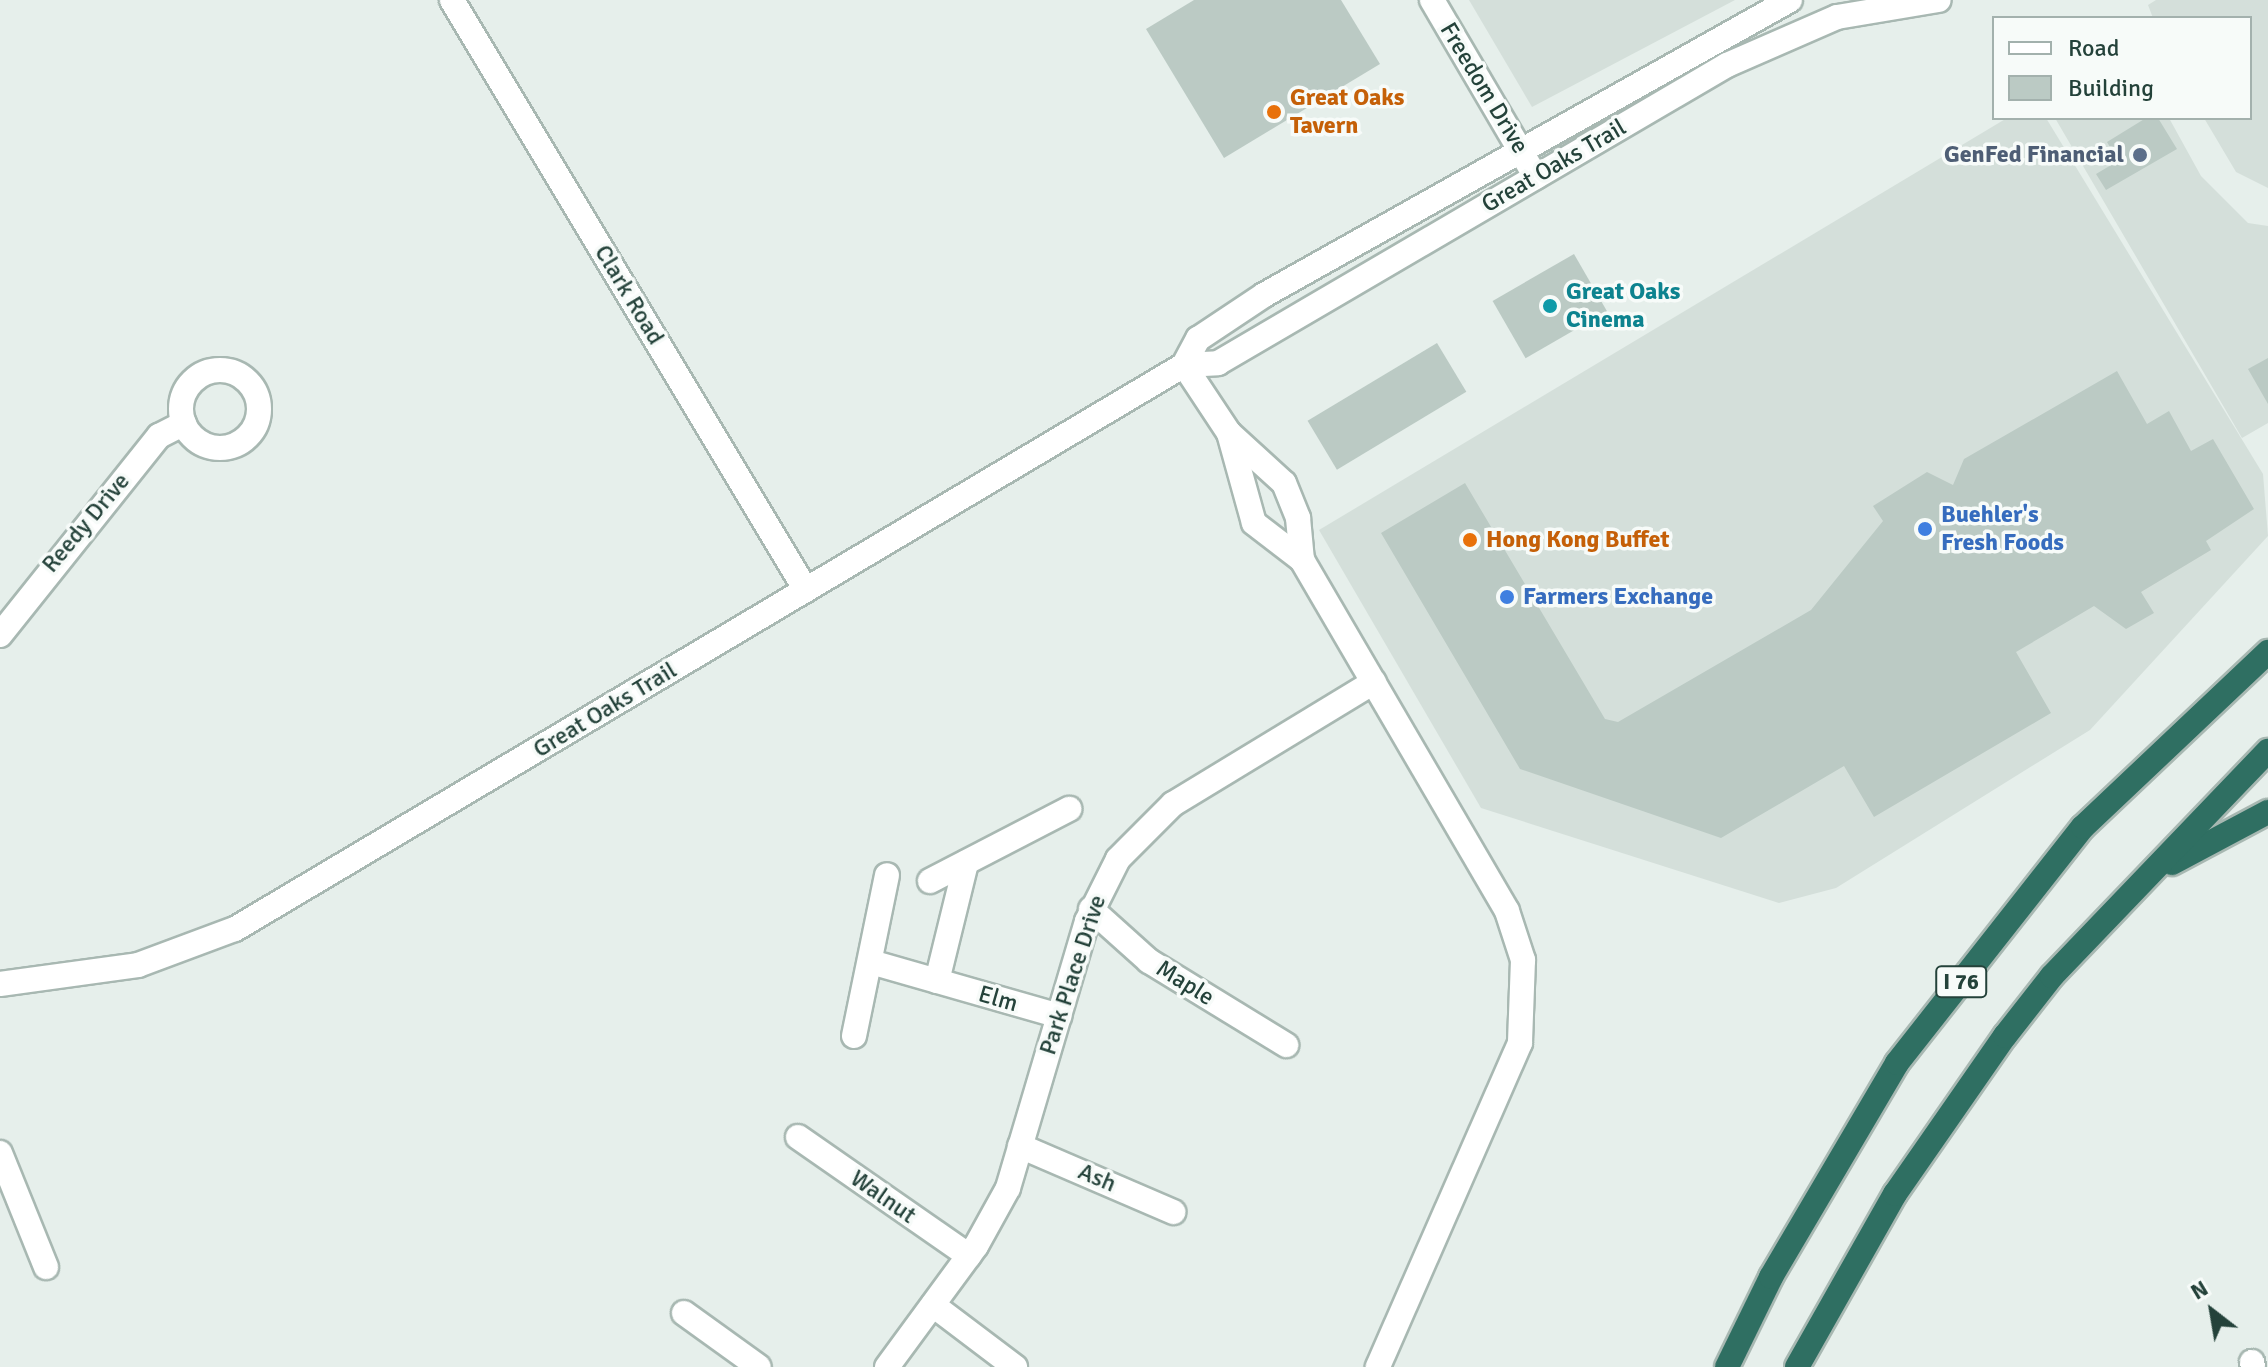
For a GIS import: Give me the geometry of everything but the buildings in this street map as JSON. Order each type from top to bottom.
[{"type":"highway","points":[[2235,676],[2268,639]]},
{"type":"highway","name":"I 76","points":[[1727,1367],[1771,1277],[1897,1063],[2083,827],[2235,676],[2268,652]]},
{"type":"highway","points":[[1797,1367],[1938,1129],[2052,976],[2268,751]]},
{"type":"highway","points":[[2152,874],[2268,812]]},
{"type":"street","name":"Clark Road","points":[[452,0],[806,590]]},
{"type":"street","name":"Freedom Drive","points":[[1432,0],[1536,177]]},
{"type":"street","name":"Great Oaks Trail","points":[[1184,365],[1198,339],[1264,295],[1519,149],[1790,0]]},
{"type":"street","name":"Great Oaks Trail","points":[[0,984],[138,965],[235,929],[1184,365],[1218,363],[1777,40],[1837,17],[1939,0]]},
{"type":"street","points":[[1184,365],[1229,433],[1284,483],[1298,518],[1302,560]]},
{"type":"street","name":"Reedy Drive","points":[[0,635],[159,436],[184,423]]},
{"type":"street","points":[[1229,433],[1254,523],[1302,560],[1374,682],[1507,911],[1526,987],[1523,1030],[1509,1075],[1378,1367]]},
{"type":"street","name":"Park Place Drive","points":[[887,1367],[969,1256],[1008,1188],[1091,909],[1118,859],[1173,804],[1374,682]]},
{"type":"street","points":[[930,881],[1069,809]]},
{"type":"street","points":[[937,981],[966,863]]},
{"type":"street","points":[[854,1036],[887,875]]},
{"type":"street","name":"Maple","points":[[1091,909],[1149,961],[1286,1045]]},
{"type":"street","name":"Elm","points":[[871,962],[1059,1016]]},
{"type":"street","name":"Walnut","points":[[798,1137],[969,1256]]},
{"type":"street","name":"Ash","points":[[1020,1146],[1173,1212]]},
{"type":"street","points":[[0,1153],[46,1267]]},
{"type":"street","points":[[933,1305],[1015,1367]]},
{"type":"street","points":[[684,1313],[759,1367]]},
{"type":"shaded area","points":[[1469,0],[1735,0],[1532,107]]},
{"type":"shaded area","points":[[2156,0],[2268,0],[2268,188],[2236,172],[2205,120],[2252,120],[2252,16],[2152,16],[2148,5]]},
{"type":"shaded area","points":[[2004,120],[2047,120],[2263,474],[2268,536],[2090,730],[1836,888],[1779,903],[1481,808],[1319,530]]},
{"type":"shaded area","points":[[2056,120],[2170,120],[2201,176],[2248,223],[2268,226],[2268,423],[2242,438]]},
{"type":"place","name":"Great Oaks Tavern","points":[[1274,112]]},
{"type":"place","name":"GenFed Financial","points":[[2140,155]]},
{"type":"place","name":"Great Oaks Cinema","points":[[1550,306]]},
{"type":"place","name":"Buehler's Fresh Foods","points":[[1925,529]]},
{"type":"place","name":"Hong Kong Buffet","points":[[1470,540]]},
{"type":"place","name":"Farmers Exchange","points":[[1507,597]]}]
